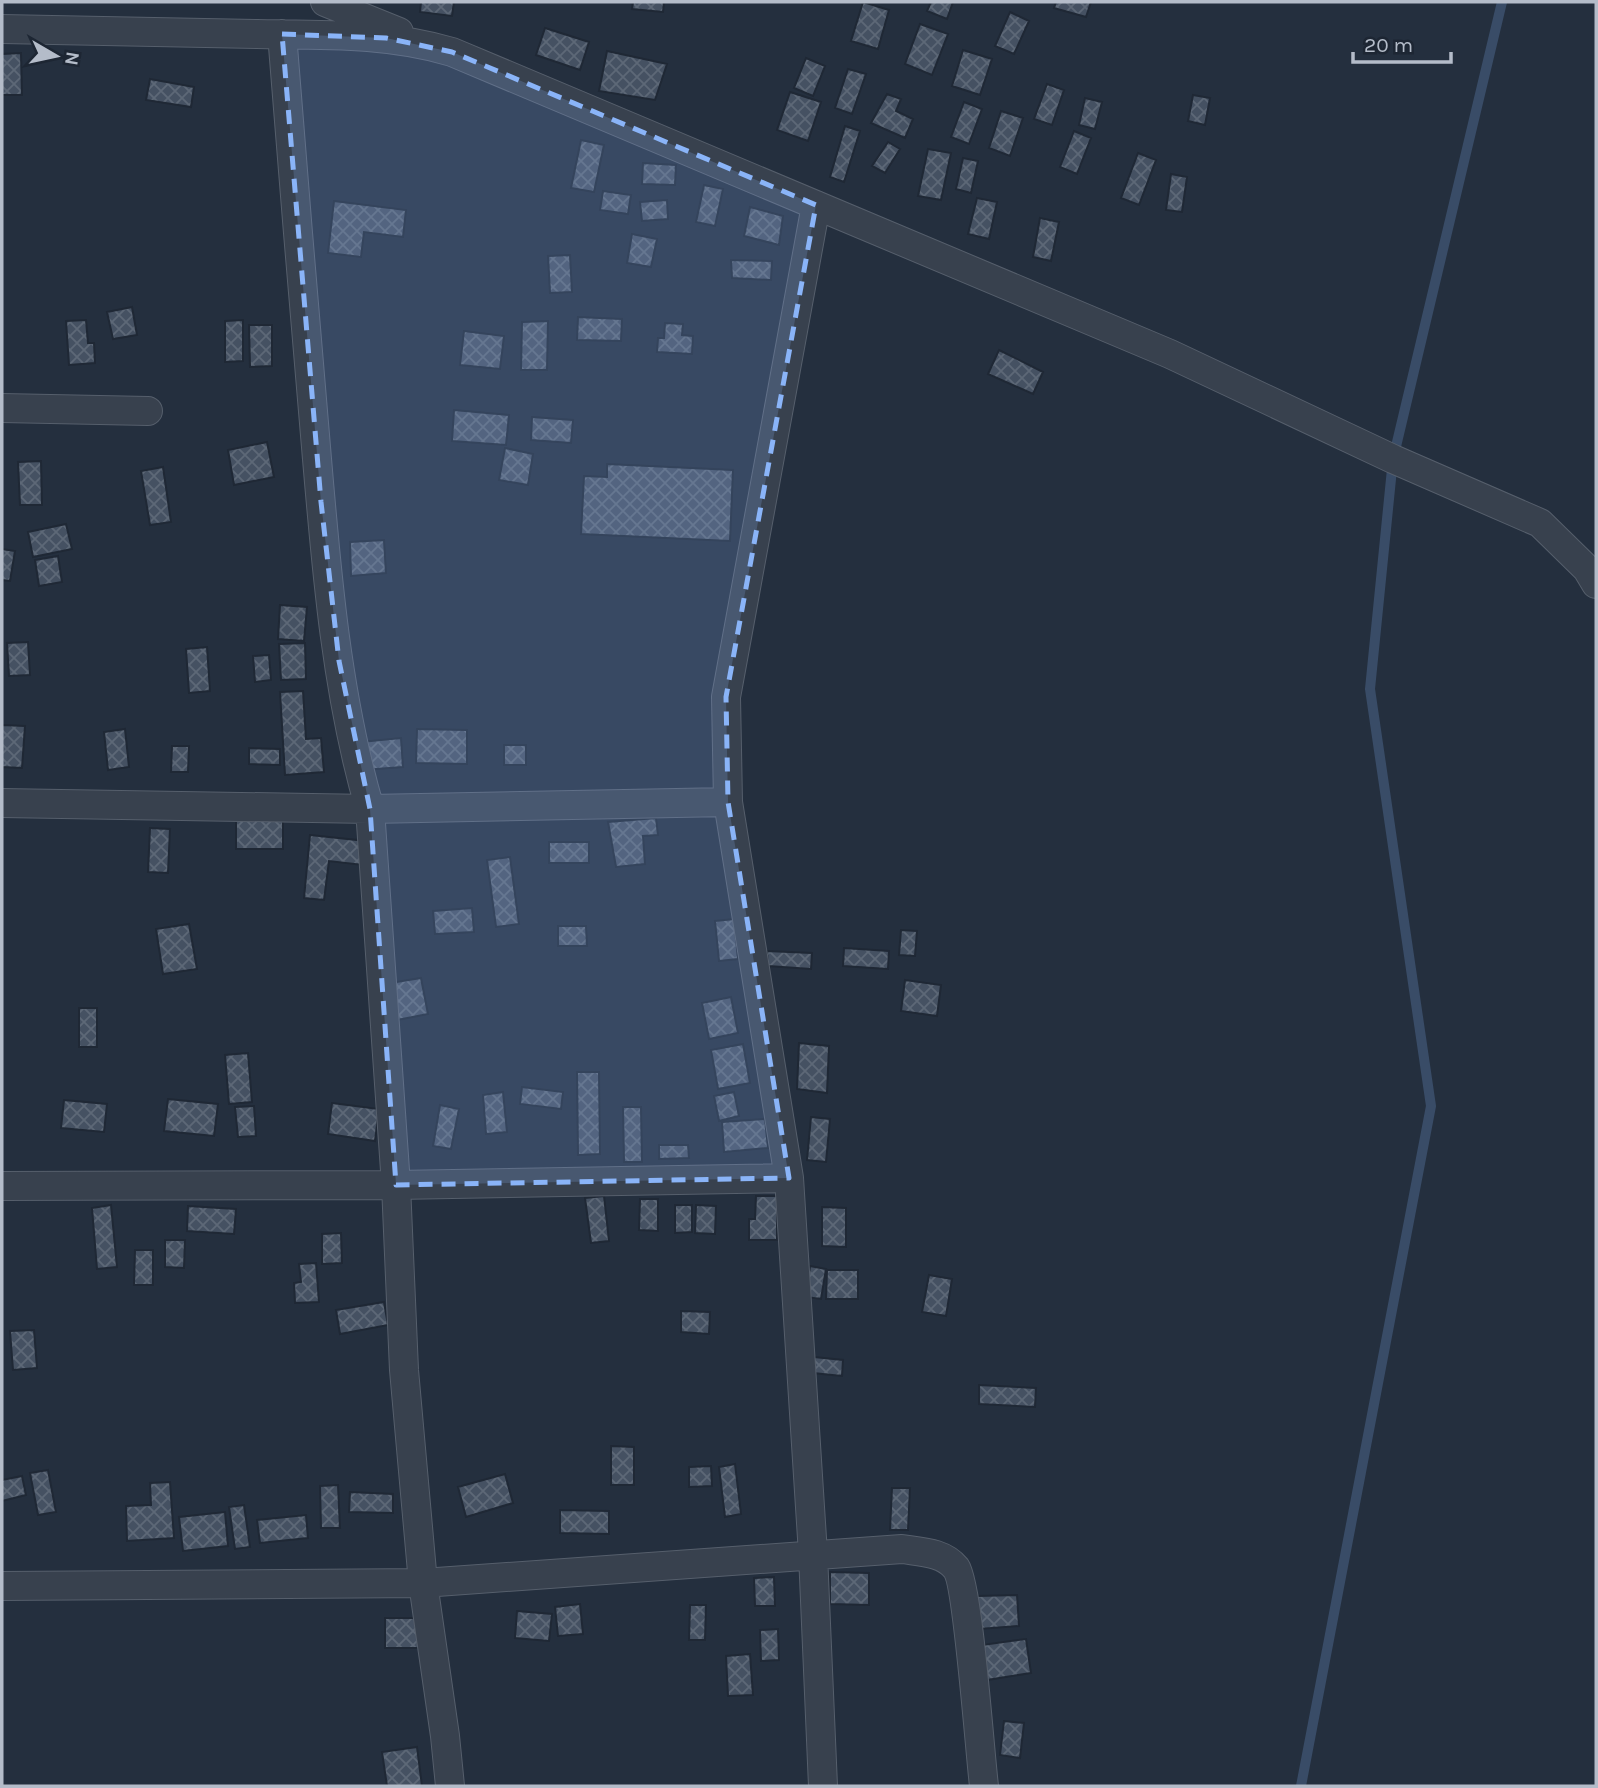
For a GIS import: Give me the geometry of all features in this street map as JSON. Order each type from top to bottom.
[{"type":"street","points":[[326,2],[430,46],[524,81],[1170,354],[1393,459],[1540,523],[1587,569],[1596,584]]},
{"type":"street","points":[[2,29],[386,38],[430,46]]},
{"type":"street","points":[[282,34],[321,502],[339,661],[362,784],[370,809],[396,1185],[404,1370],[423,1583],[450,1786]]},
{"type":"street","points":[[816,205],[726,697],[728,802],[789,1178],[813,1555],[823,1786]]},
{"type":"street","points":[[2,408],[148,411]]},
{"type":"street","points":[[2,803],[370,809],[728,802]]},
{"type":"street","points":[[2,1186],[396,1185],[789,1178]]},
{"type":"street","points":[[2,1586],[423,1583],[902,1549],[948,1559],[959,1571],[966,1612],[984,1786]]},
{"type":"highlighted area","points":[[282,34],[386,38],[452,52],[816,205],[726,697],[728,802],[789,1178],[396,1185],[370,809],[339,661],[321,502]]},
{"type":"building","points":[[421,2],[454,2],[452,16],[420,12]]},
{"type":"building","points":[[633,2],[664,2],[663,12],[632,9]]},
{"type":"building","points":[[863,2],[889,10],[878,49],[851,41]]},
{"type":"building","points":[[931,2],[953,2],[947,19],[927,11]]},
{"type":"building","points":[[1056,2],[1091,2],[1086,17],[1054,8]]},
{"type":"building","points":[[1010,12],[1029,21],[1014,54],[995,46]]},
{"type":"building","points":[[920,24],[948,34],[932,75],[905,64]]},
{"type":"building","points":[[545,28],[589,42],[580,70],[536,55]]},
{"type":"building","points":[[963,50],[992,59],[980,95],[952,86]]},
{"type":"building","points":[[607,51],[667,64],[655,100],[599,91]]},
{"type":"building","points":[[21,53],[22,95],[2,95],[2,54]]},
{"type":"building","points":[[806,58],[825,66],[813,96],[794,88]]},
{"type":"building","points":[[848,69],[866,74],[852,114],[835,108]]},
{"type":"building","points":[[150,79],[194,87],[191,107],[146,100]]},
{"type":"building","points":[[1047,84],[1064,90],[1052,125],[1034,119]]},
{"type":"building","points":[[790,92],[821,102],[808,141],[777,130]]},
{"type":"building","points":[[887,94],[901,99],[896,111],[913,119],[905,138],[871,123]]},
{"type":"building","points":[[1193,95],[1210,98],[1205,125],[1188,121]]},
{"type":"building","points":[[1085,98],[1102,102],[1095,129],[1079,125]]},
{"type":"building","points":[[964,102],[982,109],[969,144],[951,137]]},
{"type":"building","points":[[1001,111],[1023,118],[1010,156],[989,148]]},
{"type":"building","points":[[845,126],[860,131],[844,182],[830,177]]},
{"type":"building","points":[[1074,131],[1091,138],[1077,174],[1060,167]]},
{"type":"building","points":[[581,140],[604,145],[594,192],[571,188]]},
{"type":"building","points":[[888,142],[900,149],[885,173],[872,166]]},
{"type":"building","points":[[928,149],[951,153],[941,200],[918,196]]},
{"type":"building","points":[[1138,153],[1156,160],[1139,205],[1121,198]]},
{"type":"building","points":[[963,158],[978,161],[971,193],[956,189]]},
{"type":"building","points":[[643,163],[676,165],[675,185],[642,184]]},
{"type":"building","points":[[1171,174],[1187,177],[1182,212],[1166,210]]},
{"type":"building","points":[[704,185],[723,189],[715,226],[696,222]]},
{"type":"building","points":[[603,191],[631,195],[628,214],[600,210]]},
{"type":"building","points":[[977,198],[997,202],[989,239],[968,234]]},
{"type":"building","points":[[667,200],[668,219],[642,221],[640,202]]},
{"type":"building","points":[[334,201],[406,210],[403,237],[364,232],[361,257],[328,253]]},
{"type":"building","points":[[750,207],[783,216],[779,245],[744,236]]},
{"type":"building","points":[[1040,218],[1059,222],[1051,261],[1033,257]]},
{"type":"building","points":[[632,234],[657,239],[651,267],[627,263]]},
{"type":"building","points":[[570,255],[572,292],[550,293],[548,256]]},
{"type":"building","points":[[731,260],[772,261],[771,280],[732,278]]},
{"type":"building","points":[[132,307],[137,335],[113,339],[107,312]]},
{"type":"building","points":[[578,317],[622,319],[621,341],[577,340]]},
{"type":"building","points":[[86,320],[88,343],[94,343],[95,363],[69,365],[66,321]]},
{"type":"building","points":[[243,320],[243,361],[225,362],[225,321]]},
{"type":"building","points":[[548,321],[547,370],[521,370],[522,322]]},
{"type":"building","points":[[665,323],[683,324],[682,335],[693,336],[692,354],[657,352],[658,338],[664,338]]},
{"type":"building","points":[[249,325],[272,325],[272,366],[250,367]]},
{"type":"building","points":[[464,331],[504,336],[500,369],[460,365]]},
{"type":"building","points":[[999,350],[1043,372],[1033,394],[988,374]]},
{"type":"building","points":[[454,410],[509,415],[506,445],[452,441]]},
{"type":"building","points":[[532,417],[573,420],[571,443],[531,440]]},
{"type":"building","points":[[267,442],[274,477],[234,485],[228,450]]},
{"type":"building","points":[[505,448],[533,454],[528,485],[499,480]]},
{"type":"building","points":[[41,461],[42,505],[20,505],[18,462]]},
{"type":"building","points":[[607,464],[733,470],[730,541],[581,534],[584,476],[607,477]]},
{"type":"building","points":[[163,467],[171,522],[150,525],[141,471]]},
{"type":"building","points":[[66,524],[72,549],[33,557],[28,532]]},
{"type":"building","points":[[384,540],[386,573],[351,576],[350,542]]},
{"type":"building","points":[[2,549],[15,551],[10,581],[2,580]]},
{"type":"building","points":[[58,556],[62,582],[39,586],[35,560]]},
{"type":"building","points":[[280,605],[307,607],[304,641],[278,639]]},
{"type":"building","points":[[28,642],[30,675],[9,676],[7,643]]},
{"type":"building","points":[[305,643],[306,679],[281,680],[279,644]]},
{"type":"building","points":[[207,647],[210,691],[189,693],[186,649]]},
{"type":"building","points":[[269,655],[271,680],[255,682],[253,656]]},
{"type":"building","points":[[303,691],[306,739],[321,738],[324,772],[285,775],[280,692]]},
{"type":"building","points":[[2,725],[25,726],[22,768],[2,767]]},
{"type":"building","points":[[125,729],[129,767],[108,770],[104,732]]},
{"type":"building","points":[[417,729],[467,730],[467,764],[416,763]]},
{"type":"building","points":[[401,738],[403,767],[363,770],[361,742]]},
{"type":"building","points":[[504,745],[526,745],[526,765],[504,765]]},
{"type":"building","points":[[172,746],[189,746],[188,772],[171,772]]},
{"type":"building","points":[[249,748],[280,749],[280,765],[249,764]]},
{"type":"building","points":[[656,818],[658,835],[643,836],[645,864],[616,867],[608,822]]},
{"type":"building","points":[[236,821],[283,821],[283,849],[236,849]]},
{"type":"building","points":[[150,828],[170,829],[168,873],[148,872]]},
{"type":"building","points":[[310,835],[366,841],[363,865],[329,861],[324,900],[304,898]]},
{"type":"building","points":[[549,842],[589,842],[589,863],[549,863]]},
{"type":"building","points":[[510,857],[519,924],[496,927],[487,860]]},
{"type":"building","points":[[472,908],[474,932],[435,934],[433,911]]},
{"type":"building","points":[[734,919],[738,959],[719,961],[715,921]]},
{"type":"building","points":[[189,924],[197,969],[163,974],[156,929]]},
{"type":"building","points":[[558,926],[586,926],[587,946],[558,946]]},
{"type":"building","points":[[901,930],[917,931],[915,956],[899,955]]},
{"type":"building","points":[[844,948],[889,951],[888,969],[843,966]]},
{"type":"building","points":[[767,951],[812,953],[811,969],[768,966]]},
{"type":"building","points":[[421,978],[428,1014],[397,1020],[390,983]]},
{"type":"building","points":[[905,980],[941,985],[937,1016],[901,1011]]},
{"type":"building","points":[[731,997],[738,1033],[709,1039],[702,1003]]},
{"type":"building","points":[[79,1008],[97,1008],[97,1047],[79,1047]]},
{"type":"building","points":[[799,1043],[829,1046],[827,1093],[797,1089]]},
{"type":"building","points":[[743,1044],[750,1083],[718,1089],[711,1050]]},
{"type":"building","points":[[248,1053],[252,1102],[229,1104],[225,1055]]},
{"type":"building","points":[[577,1072],[599,1072],[600,1154],[578,1155]]},
{"type":"building","points":[[522,1087],[563,1092],[561,1109],[520,1104]]},
{"type":"building","points":[[503,1092],[507,1132],[486,1134],[483,1095]]},
{"type":"building","points":[[734,1092],[739,1116],[719,1121],[714,1096]]},
{"type":"building","points":[[168,1099],[218,1104],[214,1136],[164,1131]]},
{"type":"building","points":[[64,1100],[107,1104],[104,1132],[61,1128]]},
{"type":"building","points":[[332,1103],[379,1109],[375,1141],[328,1134]]},
{"type":"building","points":[[440,1105],[459,1109],[451,1149],[433,1146]]},
{"type":"building","points":[[254,1106],[256,1136],[238,1137],[235,1107]]},
{"type":"building","points":[[623,1107],[641,1107],[642,1162],[624,1162]]},
{"type":"building","points":[[811,1117],[830,1119],[826,1162],[807,1160]]},
{"type":"building","points":[[765,1119],[768,1148],[724,1152],[722,1122]]},
{"type":"building","points":[[659,1145],[688,1145],[689,1158],[659,1159]]},
{"type":"building","points":[[604,1196],[609,1241],[591,1243],[585,1198]]},
{"type":"building","points":[[756,1196],[777,1196],[777,1240],[749,1240],[749,1219],[755,1219]]},
{"type":"building","points":[[640,1199],[658,1199],[658,1231],[639,1230]]},
{"type":"building","points":[[111,1205],[117,1267],[97,1269],[92,1208]]},
{"type":"building","points":[[675,1205],[692,1205],[692,1232],[675,1233]]},
{"type":"building","points":[[696,1205],[716,1206],[715,1234],[695,1233]]},
{"type":"building","points":[[188,1206],[236,1209],[234,1234],[187,1231]]},
{"type":"building","points":[[822,1207],[846,1208],[846,1247],[822,1246]]},
{"type":"building","points":[[341,1233],[342,1263],[322,1264],[322,1234]]},
{"type":"building","points":[[165,1240],[185,1240],[184,1268],[165,1267]]},
{"type":"building","points":[[135,1250],[153,1250],[153,1285],[134,1285]]},
{"type":"building","points":[[316,1263],[319,1302],[295,1303],[294,1283],[301,1282],[299,1264]]},
{"type":"building","points":[[810,1266],[826,1269],[821,1299],[806,1297]]},
{"type":"building","points":[[827,1270],[858,1270],[858,1299],[826,1299]]},
{"type":"building","points":[[929,1275],[952,1279],[946,1316],[922,1312]]},
{"type":"building","points":[[384,1302],[388,1325],[340,1334],[336,1310]]},
{"type":"building","points":[[681,1311],[710,1312],[709,1334],[681,1332]]},
{"type":"building","points":[[34,1330],[37,1368],[13,1370],[10,1331]]},
{"type":"building","points":[[814,1357],[843,1360],[842,1376],[813,1373]]},
{"type":"building","points":[[979,1385],[1036,1388],[1035,1407],[979,1404]]},
{"type":"building","points":[[611,1446],[634,1447],[634,1485],[611,1485]]},
{"type":"building","points":[[735,1464],[741,1514],[725,1517],[719,1467]]},
{"type":"building","points":[[711,1466],[712,1486],[689,1487],[689,1467]]},
{"type":"building","points":[[48,1470],[56,1512],[38,1515],[30,1473]]},
{"type":"building","points":[[505,1474],[513,1503],[466,1517],[458,1487]]},
{"type":"building","points":[[22,1476],[26,1495],[2,1501],[2,1480]]},
{"type":"building","points":[[170,1482],[174,1538],[127,1541],[126,1506],[151,1505],[150,1483]]},
{"type":"building","points":[[338,1485],[340,1528],[321,1528],[320,1486]]},
{"type":"building","points":[[892,1488],[910,1488],[908,1530],[890,1530]]},
{"type":"building","points":[[350,1492],[393,1494],[393,1513],[349,1512]]},
{"type":"building","points":[[244,1505],[250,1547],[235,1549],[229,1507]]},
{"type":"building","points":[[560,1510],[609,1511],[609,1534],[560,1533]]},
{"type":"building","points":[[225,1512],[228,1546],[183,1551],[179,1517]]},
{"type":"building","points":[[306,1515],[308,1538],[260,1543],[257,1520]]},
{"type":"building","points":[[830,1572],[869,1573],[869,1605],[830,1604]]},
{"type":"building","points":[[774,1577],[775,1606],[755,1606],[754,1578]]},
{"type":"building","points":[[1017,1595],[1019,1626],[979,1629],[977,1596]]},
{"type":"building","points":[[580,1604],[583,1634],[558,1636],[555,1607]]},
{"type":"building","points":[[690,1605],[706,1605],[705,1640],[689,1640]]},
{"type":"building","points":[[517,1611],[552,1614],[549,1641],[515,1638]]},
{"type":"building","points":[[385,1618],[426,1618],[427,1648],[385,1648]]},
{"type":"building","points":[[778,1629],[779,1660],[761,1661],[760,1630]]},
{"type":"building","points":[[1026,1639],[1031,1673],[987,1680],[982,1645]]},
{"type":"building","points":[[750,1654],[753,1695],[728,1696],[726,1656]]},
{"type":"building","points":[[1004,1721],[1024,1723],[1020,1758],[1000,1755]]},
{"type":"building","points":[[417,1747],[422,1786],[387,1786],[382,1752]]},
{"type":"waterway","points":[[1301,1786],[1431,1106],[1370,689],[1393,459],[1502,2]]}]
